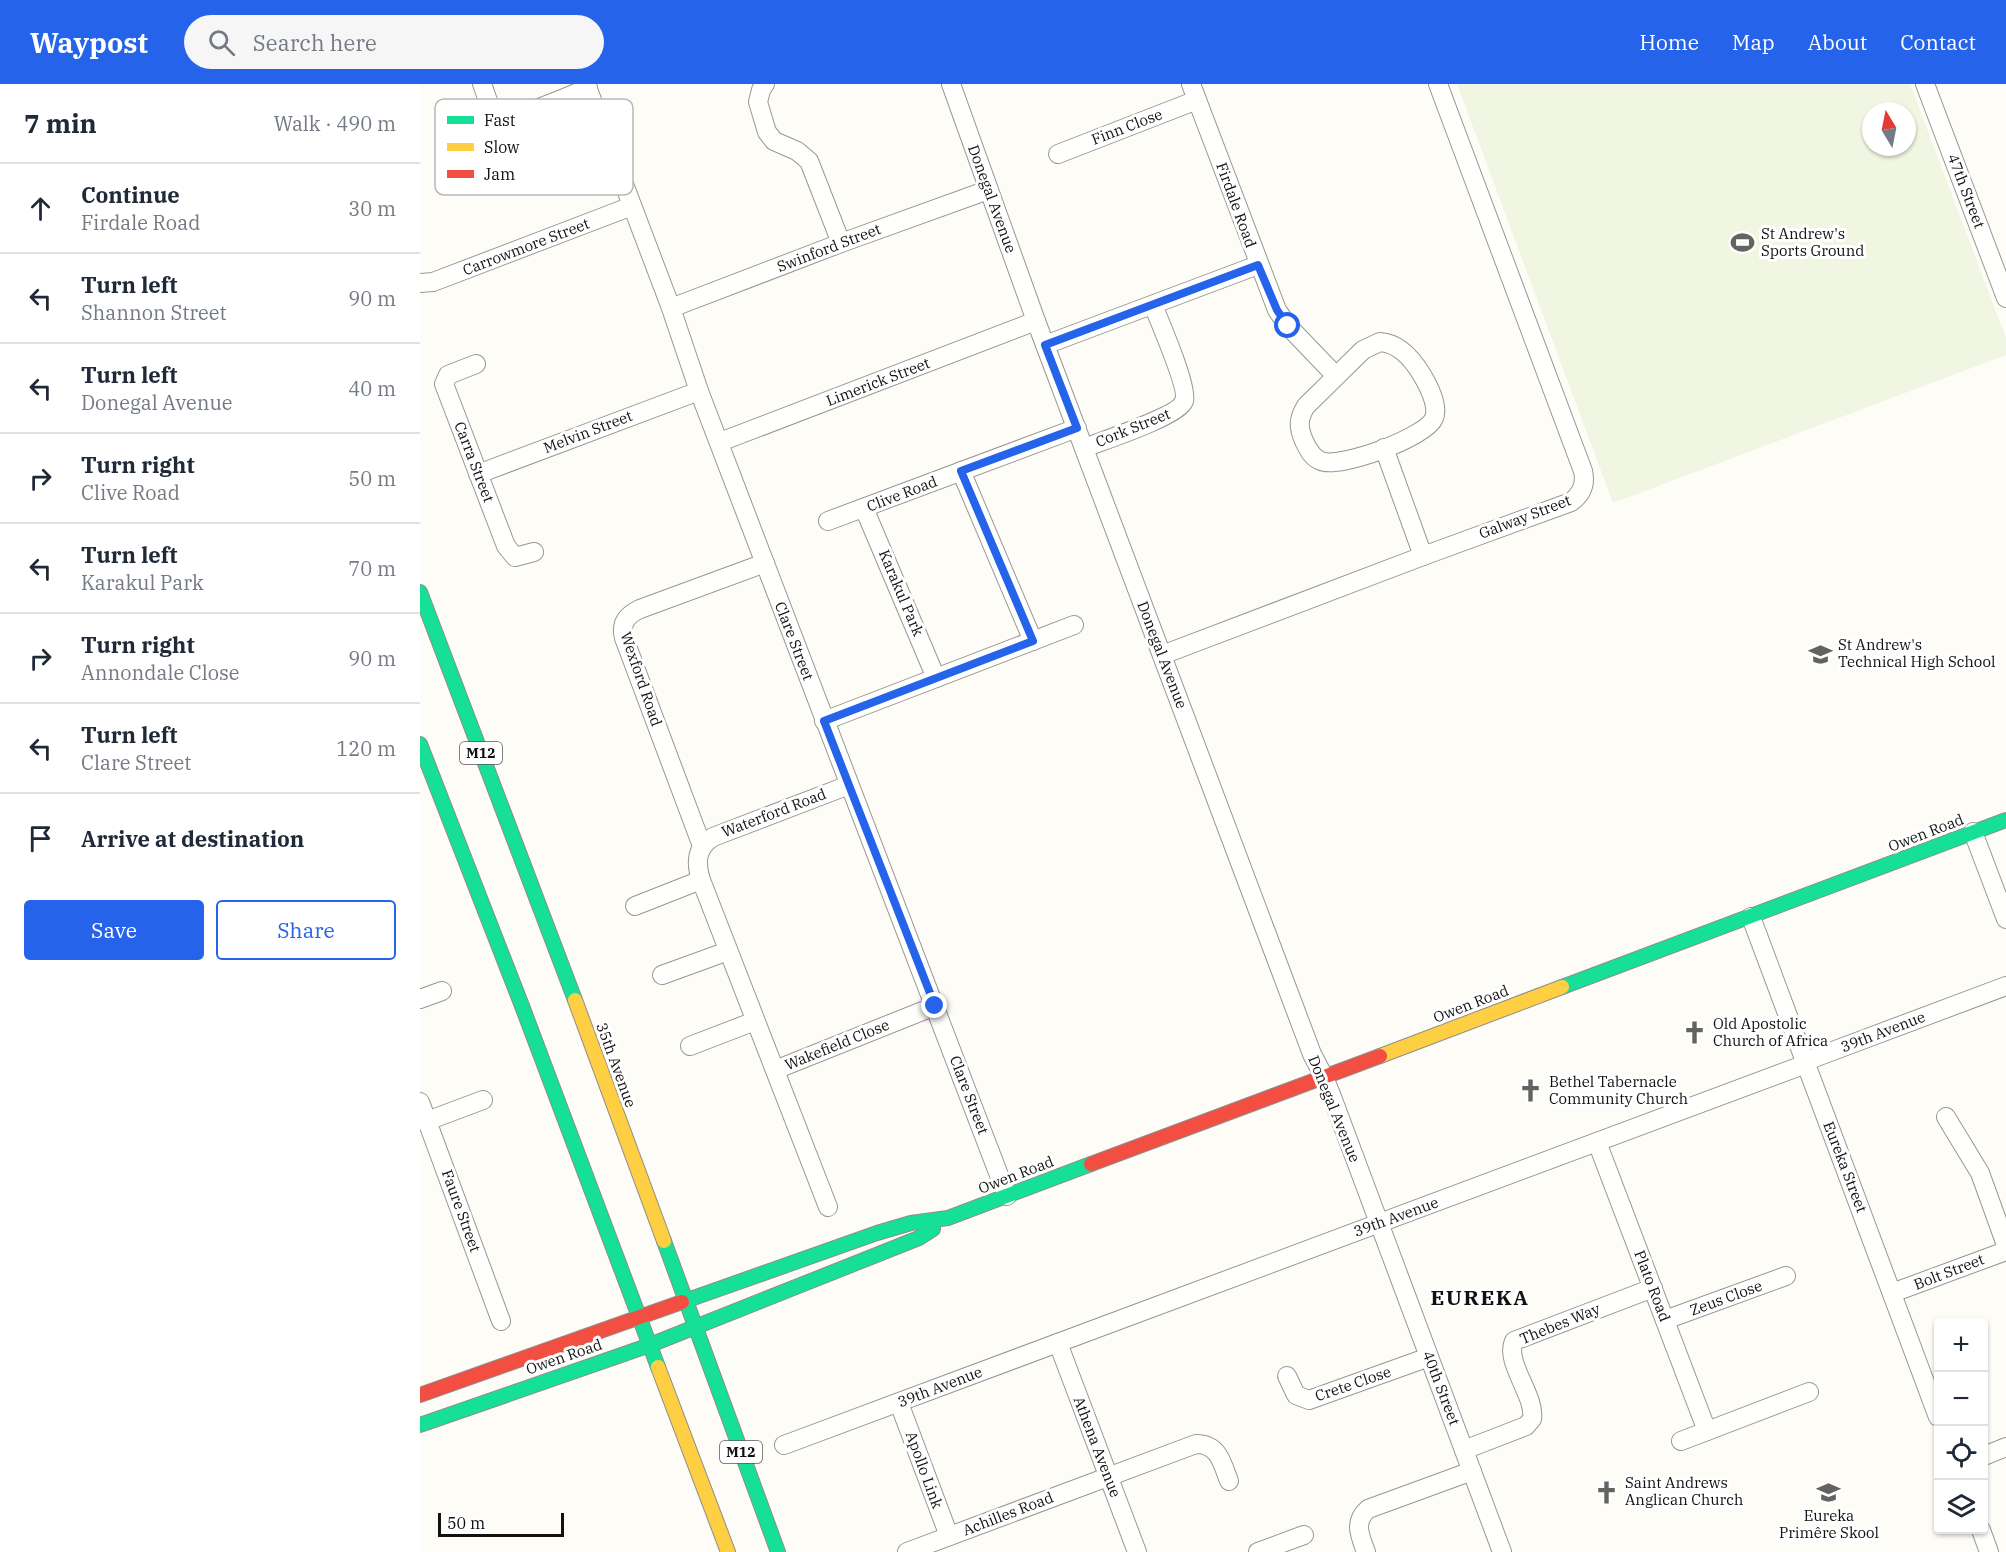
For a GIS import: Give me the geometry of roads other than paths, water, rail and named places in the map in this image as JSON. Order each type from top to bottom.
[{"type":"street","points":[[482,84],[488,99]]},
{"type":"street","points":[[765,84],[758,102],[766,132],[774,141],[802,154],[809,161],[841,243]]},
{"type":"street","name":"Donegal Avenue","points":[[951,84],[1045,345],[1312,1054],[1324,1077],[1379,1223]]},
{"type":"street","name":"Galway Street","points":[[1162,655],[1571,502],[1580,494],[1584,483],[1583,471],[1438,84]]},
{"type":"street","name":"47th Street","points":[[1925,84],[2006,298]]},
{"type":"street","points":[[556,99],[587,86]]},
{"type":"street","name":"Finn Close","points":[[1058,154],[1194,92]]},
{"type":"street","name":"Firdale Road","points":[[1194,92],[1258,265],[1281,318],[1336,376]]},
{"type":"street","name":"Swinford Street","points":[[671,308],[988,190]]},
{"type":"street","name":"Clare Street","points":[[628,195],[671,308],[699,391],[1007,1196]]},
{"type":"street","name":"Carrowmore Street","points":[[420,283],[433,282],[632,206]]},
{"type":"street","points":[[1045,345],[1258,265]]},
{"type":"street","name":"Cork Street","points":[[1084,448],[1169,415],[1185,400],[1183,385],[1153,304]]},
{"type":"street","name":"Limerick Street","points":[[720,442],[1036,321]]},
{"type":"street","points":[[1380,342],[1389,342],[1405,354],[1420,372],[1436,410],[1435,417],[1421,432],[1384,448],[1342,462],[1331,464],[1321,461],[1310,452],[1299,428],[1300,416],[1306,406],[1336,376],[1363,350],[1380,342]]},
{"type":"street","name":"Carra Street","points":[[476,364],[448,375],[444,384],[510,552],[515,557],[534,552]]},
{"type":"street","name":"Melvin Street","points":[[478,474],[699,391]]},
{"type":"street","name":"Clive Road","points":[[828,521],[1077,428]]},
{"type":"street","points":[[1384,448],[1423,556]]},
{"type":"street","points":[[961,471],[1033,641]]},
{"type":"street","name":"Karakul Park","points":[[864,508],[936,678]]},
{"type":"street","name":"Wexford Road","points":[[702,846],[624,638],[623,624],[629,615],[640,609],[765,563]]},
{"type":"street","name":"35th Avenue","points":[[420,592],[547,924],[778,1552]]},
{"type":"street","points":[[824,721],[1074,625]]},
{"type":"street","points":[[420,744],[522,1006],[728,1552]]},
{"type":"street","name":"Waterford Road","points":[[702,846],[713,837],[849,784]]},
{"type":"street","name":"Owen Road","points":[[420,1395],[877,1233],[911,1223],[948,1218],[2006,820]]},
{"type":"street","points":[[1973,832],[2006,920]]},
{"type":"street","points":[[702,846],[697,859],[700,880],[775,1070]]},
{"type":"street","points":[[635,906],[700,880]]},
{"type":"street","name":"Eureka Street","points":[[1751,917],[1934,1406]]},
{"type":"street","points":[[662,975],[728,951]]},
{"type":"street","name":"39th Avenue","points":[[784,1445],[1806,1064],[1814,1058],[2006,986]]},
{"type":"street","points":[[420,999],[442,991]]},
{"type":"street","name":"Wakefield Close","points":[[828,1207],[775,1070],[935,1006]]},
{"type":"street","points":[[690,1046],[755,1021]]},
{"type":"street","points":[[427,1121],[483,1100]]},
{"type":"street","name":"Faure Street","points":[[420,1102],[501,1321]]},
{"type":"street","points":[[1946,1117],[1980,1173],[2006,1245]]},
{"type":"street","name":"Plato Road","points":[[1597,1142],[1707,1431]]},
{"type":"street","name":"Owen Road","points":[[420,1425],[650,1345],[919,1238],[948,1218]]},
{"type":"street","name":"40th Street","points":[[1379,1223],[1502,1552]]},
{"type":"street","name":"Bolt Street","points":[[1892,1293],[2006,1251]]},
{"type":"street","name":"Zeus Close","points":[[1665,1320],[1786,1276]]},
{"type":"street","name":"Thebes Way","points":[[1464,1450],[1526,1426],[1533,1419],[1532,1408],[1511,1352],[1514,1341],[1653,1288]]},
{"type":"street","name":"Athena Avenue","points":[[1058,1343],[1137,1552]]},
{"type":"street","name":"Crete Close","points":[[1287,1376],[1296,1395],[1309,1400],[1429,1357]]},
{"type":"street","points":[[1681,1441],[1809,1392]]},
{"type":"street","name":"Apollo Link","points":[[899,1402],[949,1536]]},
{"type":"street","name":"Achilles Road","points":[[907,1552],[1190,1446],[1202,1444],[1212,1448],[1219,1455],[1229,1481]]},
{"type":"street","points":[[1988,1454],[2006,1447]]},
{"type":"street","points":[[1366,1552],[1358,1525],[1360,1518],[1368,1509],[1472,1471]]},
{"type":"street","points":[[1982,1534],[1989,1552]]},
{"type":"street","points":[[1258,1552],[1304,1535]]},
{"type":"place","name":"St Andrew's Sports Ground","points":[[1743,243]]},
{"type":"place","name":"St Andrew's Technical High School","points":[[1820,654]]},
{"type":"place","name":"Old Apostolic Church of Africa","points":[[1695,1033]]},
{"type":"place","name":"Bethel Tabernacle Community Church","points":[[1531,1091]]},
{"type":"place","name":"Saint Andrews Anglican Church","points":[[1607,1492]]},
{"type":"place","name":"Eureka Primêre Skool","points":[[1829,1492]]},
{"type":"district","name":"EUREKA","points":[[1480,1298]]}]
